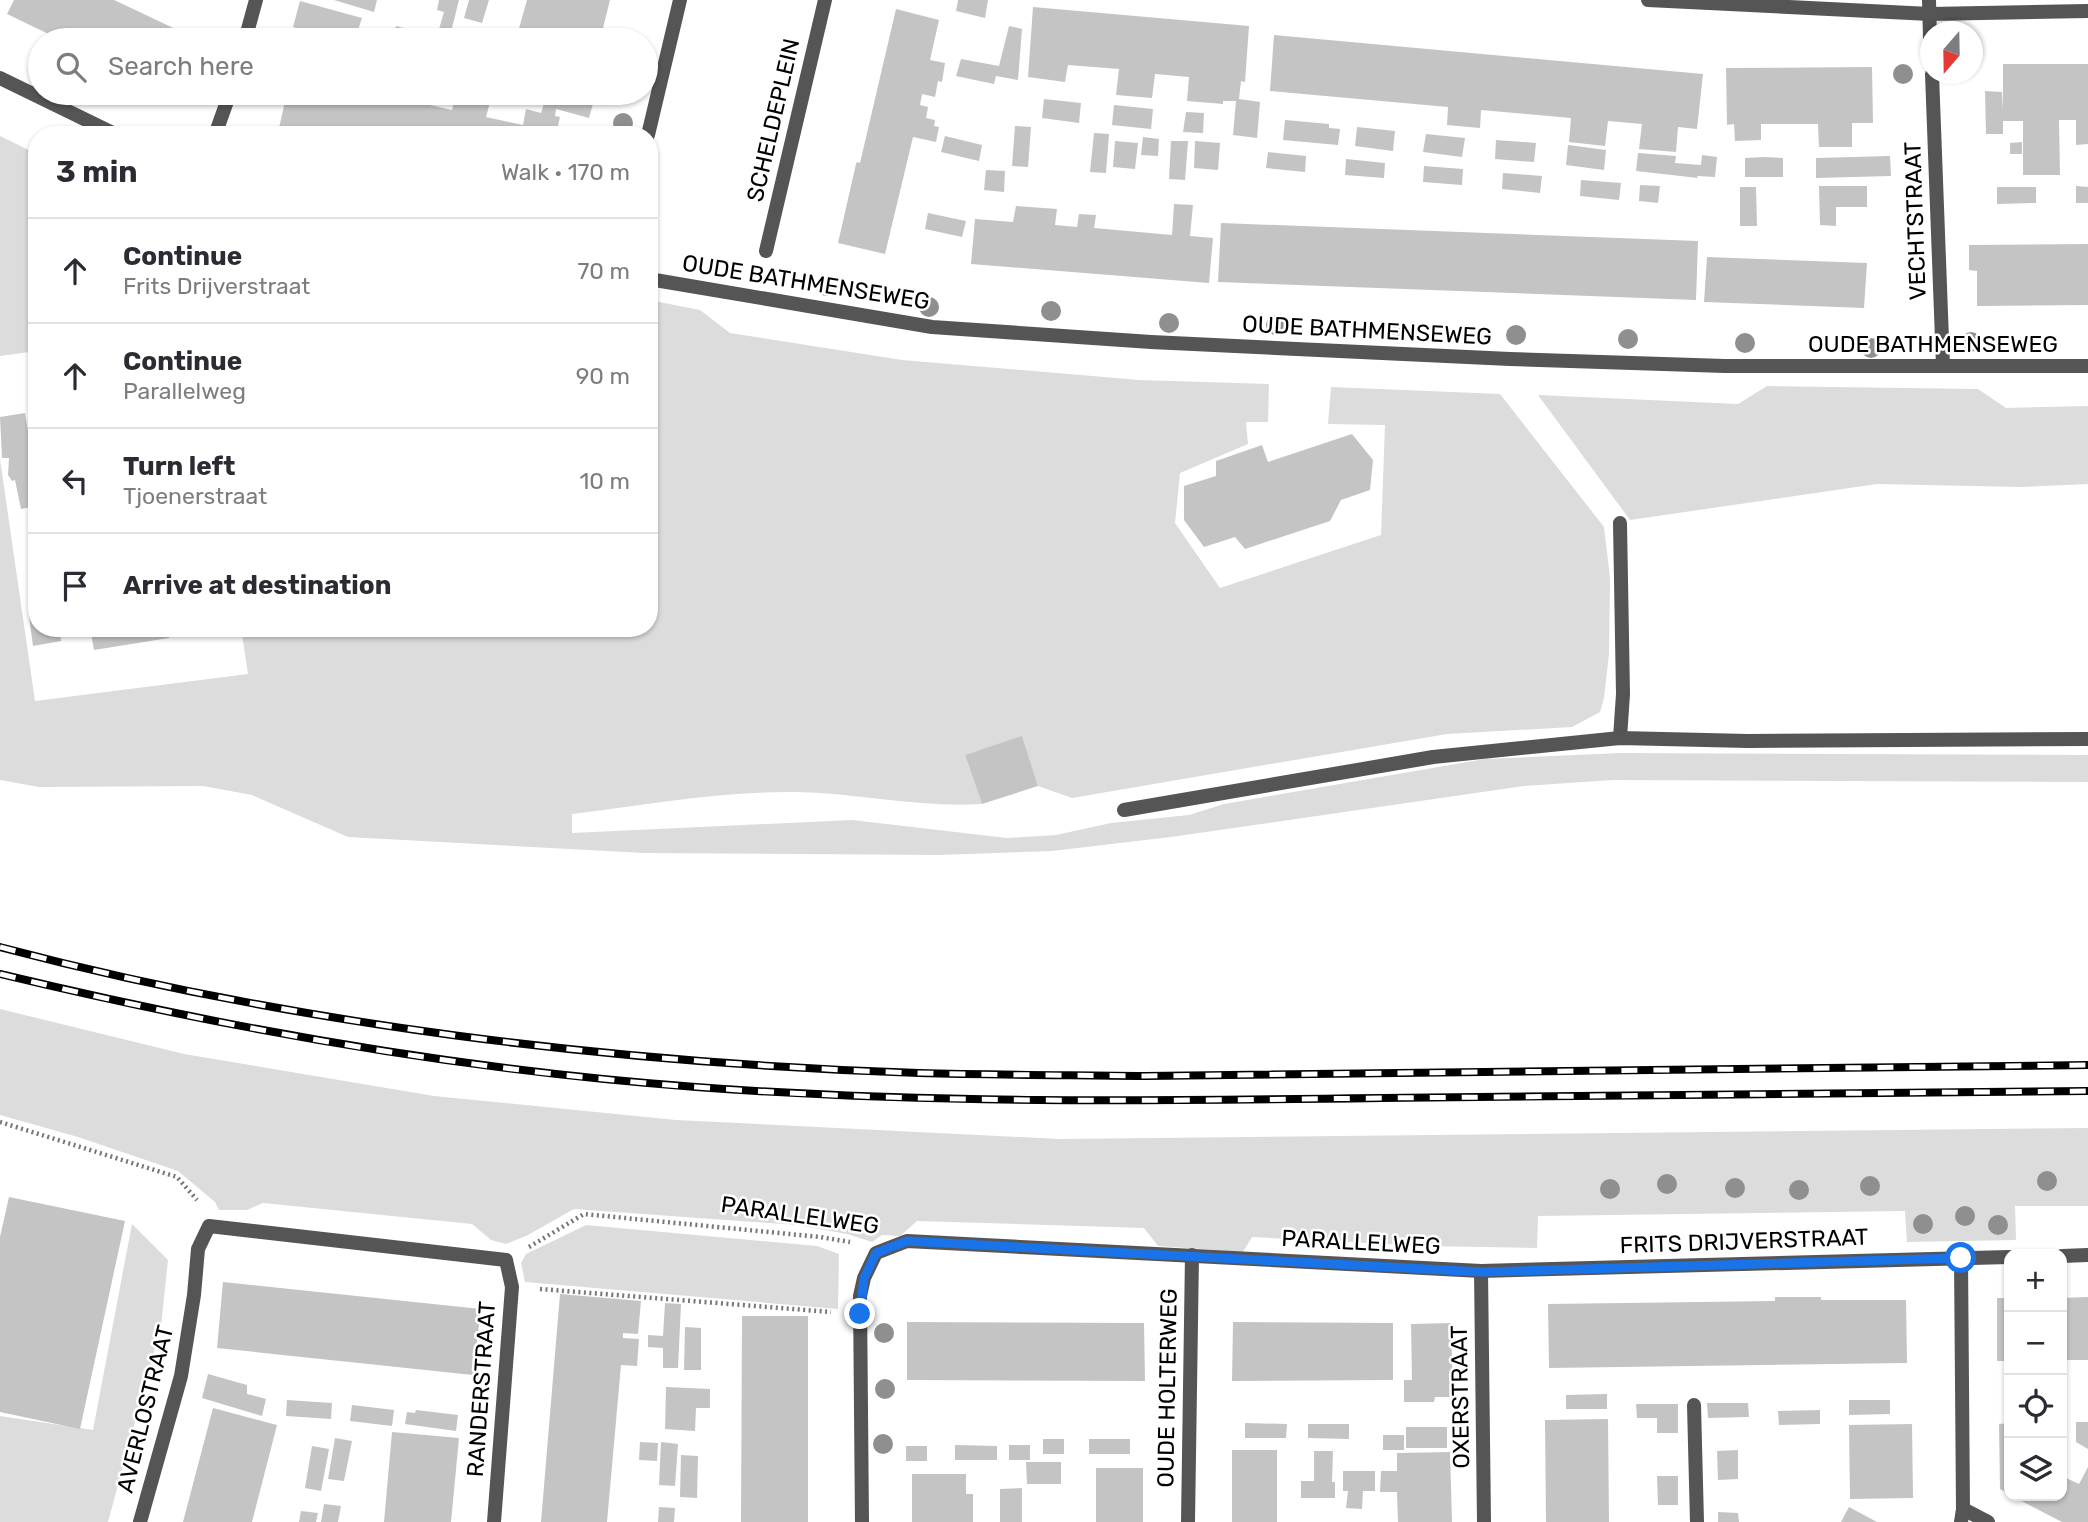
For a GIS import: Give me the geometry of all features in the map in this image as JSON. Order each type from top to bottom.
[{"type":"street","points":[[248,28],[256,0]]},
{"type":"street","points":[[658,93],[680,0]]},
{"type":"street","name":"SCHELDEPLEIN","points":[[766,251],[825,0]]},
{"type":"street","points":[[1648,0],[2088,11]]},
{"type":"street","points":[[0,78],[28,92]]},
{"type":"street","name":"VECHTSTRAAT","points":[[1932,84],[1943,366]]},
{"type":"street","points":[[55,105],[99,126]]},
{"type":"street","points":[[218,126],[226,105]]},
{"type":"street","points":[[650,126],[655,105]]},
{"type":"street","name":"OUDE BATHMENSEWEG","points":[[658,281],[932,327],[1151,342],[1671,365],[2088,366]]},
{"type":"street","points":[[1620,523],[1623,694],[1620,738]]},
{"type":"street","points":[[1124,810],[1433,757],[1620,738],[1748,741],[2088,739]]},
{"type":"street","points":[[209,1226],[506,1260]]},
{"type":"street","name":"AVERLOSTRAAT","points":[[140,1522],[181,1376],[194,1295],[198,1249],[209,1226]]},
{"type":"street","name":"PARALLELWEG","points":[[876,1253],[907,1241],[1481,1272]]},
{"type":"street","points":[[862,1522],[860,1314],[864,1278],[876,1253]]},
{"type":"street","name":"OUDE HOLTERWEG","points":[[1188,1522],[1192,1255]]},
{"type":"street","points":[[2067,1256],[2088,1255]]},
{"type":"street","name":"FRITS DRIJVERSTRAAT","points":[[1481,1272],[2004,1257]]},
{"type":"street","points":[[1961,1258],[1962,1516],[1988,1522]]},
{"type":"street","name":"RANDERSTRAAT","points":[[494,1522],[512,1287],[506,1260]]},
{"type":"street","name":"OXERSTRAAT","points":[[1481,1272],[1484,1522]]},
{"type":"street","points":[[1694,1405],[1697,1522]]},
{"type":"path","points":[[0,1122],[177,1177],[202,1207],[209,1226]]},
{"type":"path","name":"PARALLELWEG","points":[[506,1260],[584,1214],[820,1237],[849,1242],[876,1253]]},
{"type":"path","points":[[512,1287],[860,1314]]},
{"type":"shaded area","points":[[0,136],[28,150],[28,352],[0,356]]},
{"type":"shaded area","points":[[658,302],[700,310],[730,333],[902,360],[1139,380],[1269,384],[1268,422],[1246,422],[1248,444],[1180,473],[1175,523],[1220,588],[1381,535],[1385,425],[1328,424],[1331,387],[1500,394],[1604,527],[1610,578],[1609,654],[1604,698],[1600,712],[1572,727],[1447,734],[1072,798],[1038,786],[1022,737],[965,755],[982,804],[936,804],[819,793],[768,792],[684,799],[572,814],[572,833],[852,820],[1007,838],[1056,835],[1111,823],[1189,815],[1224,804],[1485,759],[1621,753],[2088,755],[2088,782],[1613,780],[1524,786],[1171,837],[1052,851],[938,855],[644,853],[348,837],[252,795],[203,786],[39,787],[0,780],[0,459],[35,701],[248,674],[242,637],[658,637]]},
{"type":"shaded area","points":[[1767,386],[1978,389],[2006,408],[2088,406],[2088,484],[2021,487],[1877,484],[1630,520],[1538,395],[1738,404]]},
{"type":"shaded area","points":[[0,1009],[184,1054],[434,1096],[676,1120],[1060,1139],[2088,1128],[2088,1206],[2015,1206],[2016,1240],[1907,1242],[1905,1211],[1538,1216],[1537,1248],[1424,1246],[1252,1237],[1243,1252],[1158,1246],[1144,1228],[917,1221],[900,1236],[882,1235],[872,1242],[847,1234],[797,1225],[574,1209],[506,1244],[491,1240],[472,1224],[263,1203],[247,1210],[219,1210],[215,1202],[178,1171],[78,1137],[0,1115]]},
{"type":"shaded area","points":[[132,1224],[168,1260],[161,1326],[108,1522],[0,1522],[0,1416],[93,1430]]},
{"type":"shaded area","points":[[586,1225],[817,1246],[839,1254],[838,1309],[525,1282],[521,1263],[526,1254]]},
{"type":"building","points":[[14,0],[114,0],[174,28],[36,28],[7,14]]},
{"type":"building","points":[[334,0],[377,0],[374,12]]},
{"type":"building","points":[[439,0],[459,0],[452,28],[439,28],[444,12],[437,10]]},
{"type":"building","points":[[469,0],[489,0],[482,23],[464,18]]},
{"type":"building","points":[[527,0],[610,0],[603,28],[519,28]]},
{"type":"building","points":[[958,0],[988,0],[985,18],[956,11]]},
{"type":"building","points":[[300,1],[362,18],[359,28],[293,27]]},
{"type":"building","points":[[1033,7],[1249,26],[1245,82],[1241,81],[1239,99],[1260,102],[1257,138],[1233,135],[1236,101],[1223,101],[1223,104],[1187,101],[1189,77],[1155,74],[1152,98],[1116,95],[1119,69],[1068,65],[1065,82],[1028,77]]},
{"type":"building","points":[[896,9],[939,20],[930,60],[945,63],[942,82],[938,81],[935,97],[922,94],[920,105],[928,107],[926,118],[935,120],[934,126],[939,127],[936,142],[913,137],[885,254],[838,243],[856,164],[860,163]]},
{"type":"building","points":[[1009,26],[1022,29],[1018,80],[996,76],[994,84],[956,76],[961,59],[999,66]]},
{"type":"building","points":[[1274,35],[1703,74],[1697,129],[1678,127],[1676,152],[1639,149],[1642,124],[1608,121],[1605,146],[1569,142],[1571,118],[1481,110],[1480,128],[1447,125],[1448,107],[1270,91]]},
{"type":"building","points":[[2003,64],[2088,64],[2088,144],[2076,145],[2076,120],[2059,120],[2060,175],[2023,175],[2023,121],[2003,121],[2003,134],[1986,134],[1985,91],[2002,92],[2003,111]]},
{"type":"building","points":[[1872,67],[1873,123],[1852,123],[1852,147],[1819,147],[1818,124],[1761,124],[1761,140],[1735,141],[1734,124],[1727,125],[1726,68]]},
{"type":"building","points":[[1044,99],[1081,103],[1079,123],[1042,118]]},
{"type":"building","points":[[284,105],[430,105],[452,110],[453,105],[489,105],[486,117],[523,125],[526,109],[541,113],[543,105],[593,105],[589,118],[556,109],[555,116],[560,117],[558,126],[279,126]]},
{"type":"building","points":[[1114,105],[1153,109],[1151,129],[1112,125]]},
{"type":"building","points":[[1186,112],[1204,113],[1203,133],[1183,132]]},
{"type":"building","points":[[1285,120],[1329,124],[1329,128],[1340,129],[1338,145],[1283,140]]},
{"type":"building","points":[[1015,126],[1031,127],[1028,167],[1012,166]]},
{"type":"building","points":[[1357,127],[1395,131],[1393,151],[1355,146]]},
{"type":"building","points":[[1094,133],[1109,134],[1106,173],[1090,172]]},
{"type":"building","points":[[1426,134],[1465,138],[1462,157],[1423,152]]},
{"type":"building","points":[[945,136],[982,145],[979,161],[941,152]]},
{"type":"building","points":[[1143,137],[1159,139],[1158,156],[1141,155]]},
{"type":"building","points":[[1496,140],[1536,143],[1534,162],[1495,159]]},
{"type":"building","points":[[1115,141],[1138,143],[1135,169],[1113,167]]},
{"type":"building","points":[[1171,141],[1188,141],[1185,180],[1169,179]]},
{"type":"building","points":[[1195,141],[1220,143],[1218,170],[1194,168]]},
{"type":"building","points":[[2022,142],[2022,154],[2010,154],[2010,143]]},
{"type":"building","points":[[1568,145],[1606,150],[1604,170],[1566,165]]},
{"type":"building","points":[[1268,152],[1306,156],[1305,172],[1266,168]]},
{"type":"building","points":[[1638,153],[1676,156],[1675,163],[1701,165],[1702,155],[1717,157],[1715,177],[1697,176],[1698,178],[1636,171]]},
{"type":"building","points":[[1890,156],[1891,176],[1816,178],[1816,158]]},
{"type":"building","points":[[1745,158],[1783,158],[1783,177],[1745,177]]},
{"type":"building","points":[[1346,159],[1385,163],[1384,178],[1345,175]]},
{"type":"building","points":[[1424,166],[1463,169],[1462,185],[1423,182]]},
{"type":"building","points":[[986,170],[1005,171],[1004,192],[984,190]]},
{"type":"building","points":[[1503,173],[1542,176],[1540,193],[1502,189]]},
{"type":"building","points":[[1581,180],[1621,183],[1619,200],[1580,196]]},
{"type":"building","points":[[1640,185],[1660,186],[1658,203],[1639,201]]},
{"type":"building","points":[[1819,186],[1867,186],[1867,207],[1836,207],[1836,226],[1820,225]]},
{"type":"building","points":[[2076,186],[2088,187],[2088,203],[2076,203]]},
{"type":"building","points":[[1740,187],[1756,187],[1757,226],[1740,226]]},
{"type":"building","points":[[1997,187],[2036,187],[2036,203],[1997,204]]},
{"type":"building","points":[[1174,204],[1193,205],[1190,236],[1213,238],[1209,283],[971,264],[975,219],[1013,222],[1016,206],[1057,209],[1055,225],[1077,227],[1079,214],[1096,215],[1094,228],[1172,235]]},
{"type":"building","points":[[928,213],[966,221],[962,237],[925,229]]},
{"type":"building","points":[[1221,223],[1698,241],[1696,300],[1218,282]]},
{"type":"building","points":[[2088,244],[2088,305],[1977,306],[1977,271],[1969,270],[1969,245]]},
{"type":"building","points":[[1707,257],[1867,263],[1864,308],[1704,302]]},
{"type":"building","points":[[25,413],[28,431],[28,508],[21,509],[15,480],[12,481],[8,475],[9,458],[2,458],[0,417]]},
{"type":"building","points":[[1352,434],[1373,460],[1370,490],[1341,500],[1330,521],[1245,549],[1235,537],[1204,547],[1184,520],[1184,486],[1216,476],[1216,461],[1262,445],[1268,462]]},
{"type":"building","points":[[32,637],[60,637],[61,641],[33,646]]},
{"type":"building","points":[[92,637],[169,637],[169,638],[94,650]]},
{"type":"building","points":[[1022,736],[1038,786],[982,804],[965,755]]},
{"type":"building","points":[[9,1197],[125,1221],[80,1429],[0,1412],[0,1237]]},
{"type":"building","points":[[223,1282],[481,1309],[473,1375],[217,1348]]},
{"type":"building","points":[[560,1294],[641,1301],[638,1334],[623,1333],[623,1338],[639,1339],[637,1366],[621,1365],[607,1522],[541,1522]]},
{"type":"building","points":[[1775,1297],[1906,1300],[1907,1363],[1549,1368],[1548,1304],[1775,1301]]},
{"type":"building","points":[[2088,1297],[2088,1360],[2067,1360],[2067,1298]]},
{"type":"building","points":[[1997,1298],[2004,1298],[2004,1361],[1997,1361]]},
{"type":"building","points":[[665,1303],[681,1304],[678,1368],[663,1368],[663,1348],[648,1347],[648,1335],[663,1336]]},
{"type":"building","points":[[742,1316],[808,1316],[808,1522],[741,1522]]},
{"type":"building","points":[[907,1322],[1144,1323],[1145,1381],[907,1380]]},
{"type":"building","points":[[1233,1322],[1393,1323],[1393,1380],[1232,1381]]},
{"type":"building","points":[[1451,1323],[1453,1397],[1435,1397],[1434,1402],[1404,1402],[1404,1380],[1412,1380],[1411,1324]]},
{"type":"building","points":[[685,1327],[701,1328],[701,1370],[684,1370]]},
{"type":"building","points":[[208,1374],[247,1385],[247,1394],[266,1399],[262,1416],[202,1398]]},
{"type":"building","points":[[666,1387],[710,1389],[710,1408],[696,1408],[695,1431],[665,1429]]},
{"type":"building","points":[[1607,1394],[1607,1409],[1566,1409],[1566,1395]]},
{"type":"building","points":[[287,1400],[332,1403],[331,1419],[286,1416]]},
{"type":"building","points":[[1849,1400],[1890,1400],[1890,1414],[1849,1415]]},
{"type":"building","points":[[1707,1403],[1748,1403],[1749,1417],[1708,1418]]},
{"type":"building","points":[[1636,1404],[1678,1404],[1678,1433],[1657,1433],[1657,1418],[1637,1418]]},
{"type":"building","points":[[352,1405],[394,1410],[392,1426],[350,1421]]},
{"type":"building","points":[[213,1408],[277,1425],[252,1522],[183,1522]]},
{"type":"building","points":[[416,1410],[458,1415],[456,1431],[405,1424],[407,1412],[415,1413]]},
{"type":"building","points":[[1820,1410],[1820,1424],[1779,1425],[1778,1411]]},
{"type":"building","points":[[1608,1419],[1609,1522],[1546,1522],[1545,1420]]},
{"type":"building","points":[[2076,1422],[2088,1422],[2088,1449],[2076,1442]]},
{"type":"building","points":[[1245,1423],[1287,1424],[1286,1438],[1245,1438]]},
{"type":"building","points":[[1308,1424],[1349,1424],[1349,1439],[1308,1438]]},
{"type":"building","points":[[1912,1424],[1913,1498],[1850,1499],[1849,1425]]},
{"type":"building","points":[[1999,1424],[2004,1424],[2004,1491],[2000,1489]]},
{"type":"building","points":[[1406,1427],[1447,1427],[1447,1448],[1406,1448]]},
{"type":"building","points":[[392,1432],[459,1438],[451,1522],[384,1522]]},
{"type":"building","points":[[1383,1435],[1404,1435],[1404,1450],[1383,1450]]},
{"type":"building","points":[[335,1438],[352,1441],[344,1481],[328,1479]]},
{"type":"building","points":[[1043,1439],[1064,1439],[1064,1454],[1043,1454]]},
{"type":"building","points":[[1089,1439],[1130,1439],[1130,1454],[1089,1454]]},
{"type":"building","points":[[640,1442],[658,1443],[657,1461],[639,1460]]},
{"type":"building","points":[[661,1442],[678,1444],[675,1486],[659,1485]]},
{"type":"building","points":[[955,1445],[997,1446],[997,1460],[955,1460]]},
{"type":"building","points":[[1009,1445],[1030,1445],[1030,1460],[1009,1460]]},
{"type":"building","points":[[312,1446],[329,1449],[321,1491],[305,1488]]},
{"type":"building","points":[[906,1446],[927,1446],[927,1461],[906,1461]]},
{"type":"building","points":[[1232,1450],[1277,1450],[1277,1522],[1232,1522]]},
{"type":"building","points":[[1738,1450],[1738,1479],[1718,1480],[1717,1451]]},
{"type":"building","points":[[1314,1451],[1333,1451],[1332,1482],[1335,1482],[1335,1498],[1301,1498],[1301,1481],[1314,1481]]},
{"type":"building","points":[[1450,1452],[1452,1522],[1398,1522],[1397,1492],[1380,1492],[1381,1471],[1397,1471],[1397,1453]]},
{"type":"building","points":[[681,1455],[698,1456],[697,1498],[680,1497]]},
{"type":"building","points":[[1026,1462],[1061,1462],[1061,1484],[1027,1484]]},
{"type":"building","points":[[2088,1467],[2088,1522],[2062,1522],[2022,1501],[2067,1501],[2067,1478],[2079,1484]]},
{"type":"building","points":[[1096,1468],[1143,1468],[1143,1522],[1096,1522]]},
{"type":"building","points":[[1343,1471],[1375,1471],[1375,1491],[1363,1491],[1362,1509],[1346,1508],[1348,1491],[1343,1491]]},
{"type":"building","points":[[912,1474],[966,1474],[966,1494],[973,1494],[973,1522],[912,1522]]},
{"type":"building","points":[[1657,1476],[1678,1476],[1678,1505],[1658,1505]]},
{"type":"building","points":[[1022,1488],[1022,1522],[1000,1522],[1000,1489]]},
{"type":"building","points":[[324,1504],[341,1506],[338,1522],[321,1522]]},
{"type":"building","points":[[659,1507],[675,1508],[674,1522],[658,1522]]},
{"type":"building","points":[[1849,1507],[1877,1522],[1841,1522]]},
{"type":"building","points":[[301,1511],[318,1513],[316,1522],[299,1522]]},
{"type":"building","points":[[1718,1512],[1738,1513],[1739,1522],[1718,1522]]},
{"type":"railway","points":[[0,947],[225,998],[340,1019],[572,1049],[804,1068],[919,1073],[1145,1076],[2088,1065]]},
{"type":"railway","points":[[0,974],[172,1012],[346,1045],[608,1080],[782,1092],[953,1099],[1124,1100],[2088,1091]]},
{"type":"route","points":[[860,1314],[864,1278],[876,1253],[907,1241],[1481,1272],[1961,1258]]}]
